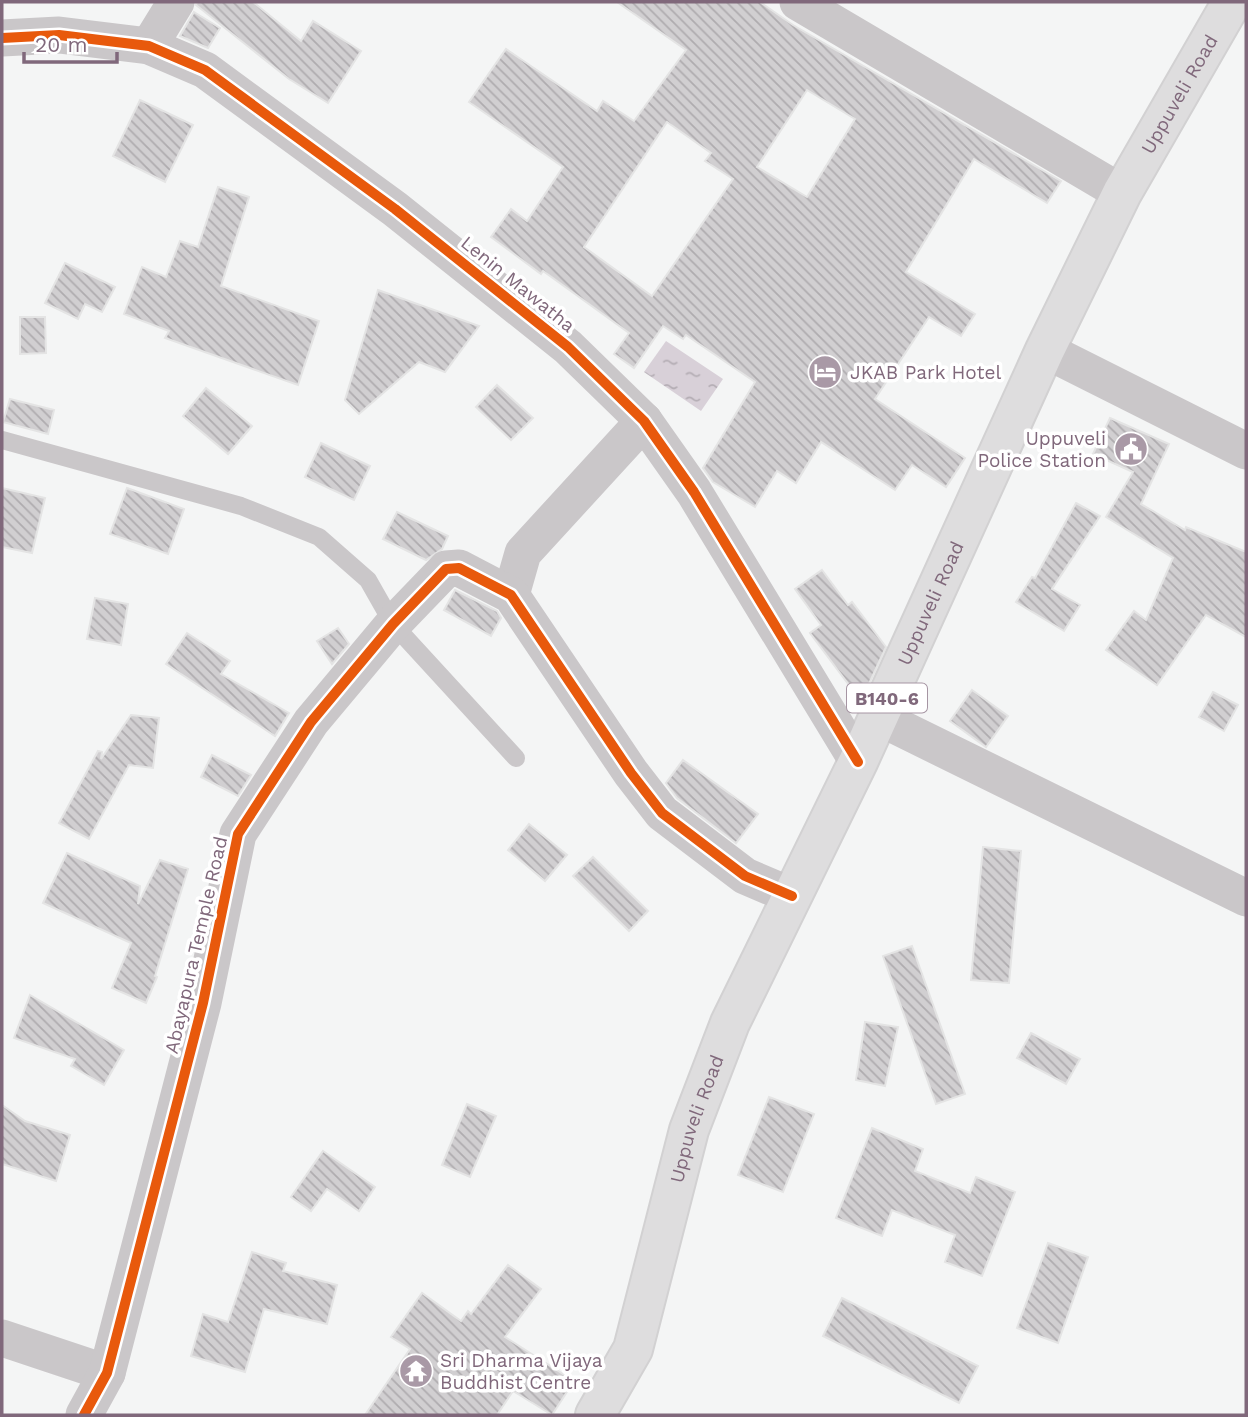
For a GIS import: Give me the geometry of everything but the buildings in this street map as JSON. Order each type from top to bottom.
[{"type":"main road","name":"Uppuveli Road","points":[[595,1415],[633,1349],[689,1130],[730,1023],[858,762],[1045,349],[1122,193],[1233,2]]},
{"type":"street","points":[[149,46],[176,2]]},
{"type":"street","points":[[798,2],[1122,193]]},
{"type":"street","name":"Lenin Mawatha","points":[[2,38],[59,35],[149,46],[205,70],[396,209],[568,347],[644,421],[694,492],[858,762]]},
{"type":"street","points":[[1045,349],[1246,451]]},
{"type":"street","points":[[511,595],[523,553],[644,421]]},
{"type":"street","name":"Abayapura Temple Road","points":[[84,1415],[107,1373],[203,1003],[238,834],[311,722],[393,624],[446,569],[459,568],[511,595],[631,773],[662,813],[745,876],[792,896]]},
{"type":"street","points":[[878,718],[1246,898]]},
{"type":"street","points":[[2,1338],[107,1373]]},
{"type":"lane","points":[[2,440],[241,506],[319,537],[368,580],[393,624],[516,758]]},
{"type":"water","points":[[666,341],[723,379],[701,411],[644,372]]},
{"type":"cycle path","points":[[2,38],[59,35],[149,46],[205,70],[395,209],[568,347],[644,421],[694,492],[858,762]]},
{"type":"cycle path","points":[[84,1415],[107,1373],[203,1003],[238,834],[311,722],[393,624],[446,569],[459,568],[511,595],[631,773],[662,813],[745,876],[792,896]]},
{"type":"place","name":"JKAB Park Hotel","points":[[825,372]]},
{"type":"place","name":"Uppuveli Police Station","points":[[1131,449]]},
{"type":"place","name":"Sri Dharma Vijaya Buddhist Centre","points":[[416,1371]]}]
